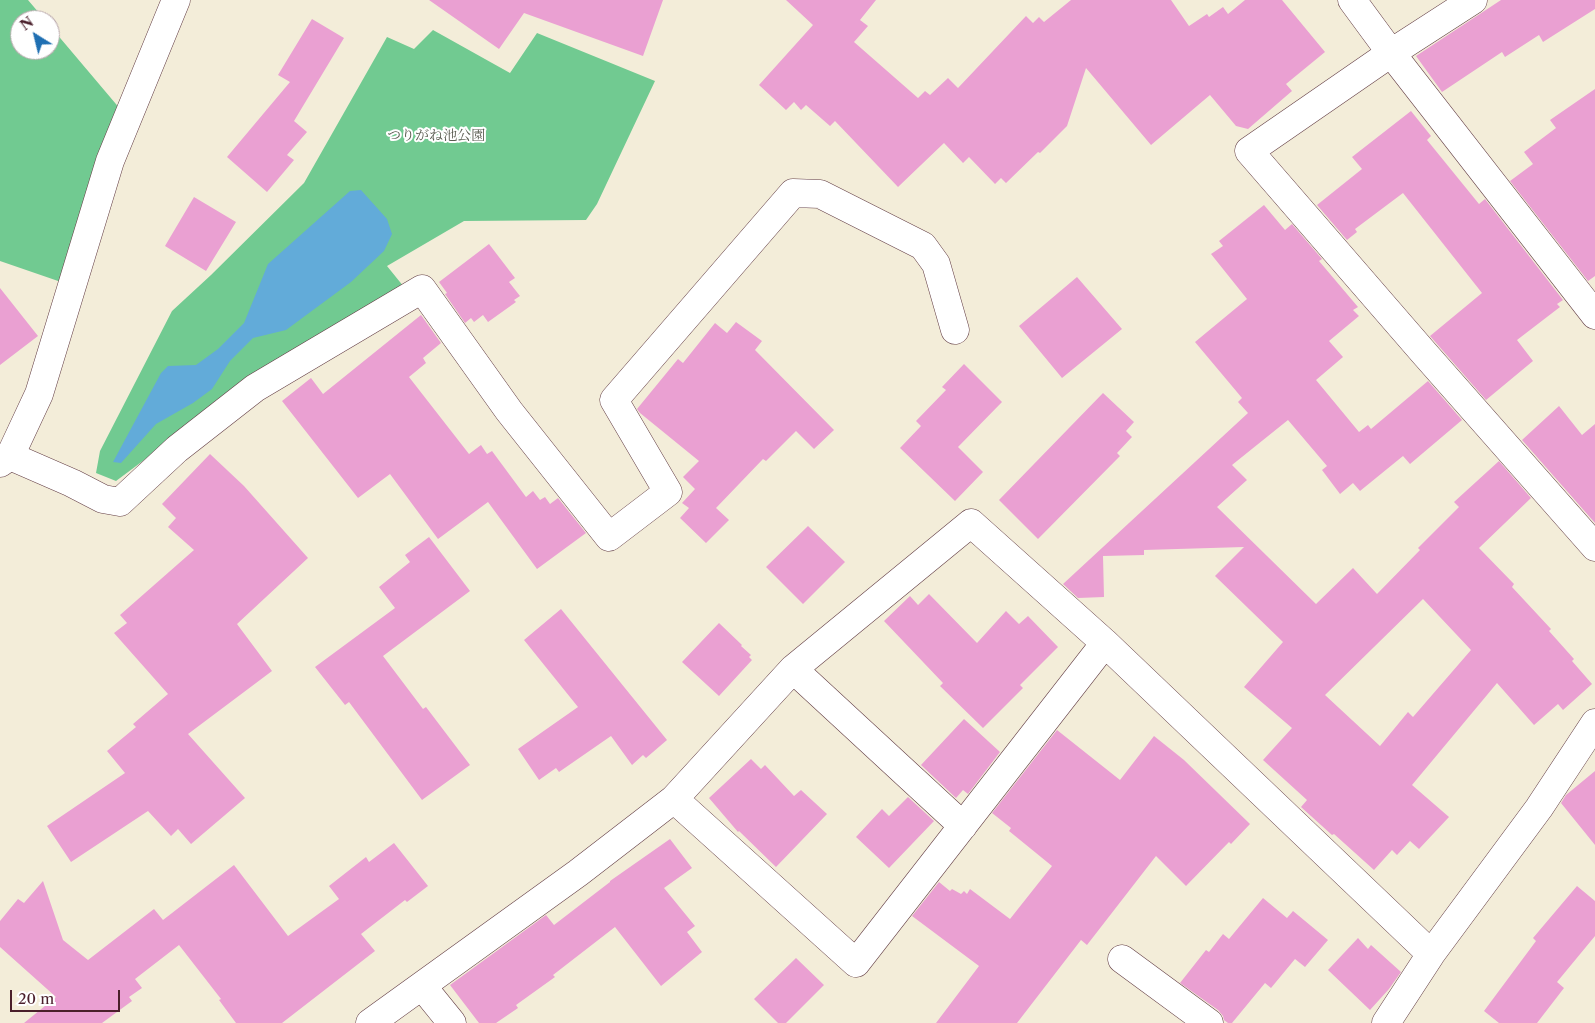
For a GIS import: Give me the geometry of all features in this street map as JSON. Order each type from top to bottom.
[{"type":"street","points":[[176,0],[110,161],[39,394],[5,459],[72,483],[103,499],[120,502],[176,449],[255,388],[422,289],[509,411],[609,537],[668,492],[614,400],[792,193],[820,194],[923,246],[936,264],[955,330]]},
{"type":"street","points":[[1352,0],[1595,315]]},
{"type":"street","points":[[1473,0],[1391,53],[1249,151],[1595,547]]},
{"type":"street","points":[[370,1023],[578,873],[674,800],[793,669],[971,523],[1105,643],[1431,954]]},
{"type":"street","points":[[674,800],[856,963],[1105,643]]},
{"type":"street","points":[[793,669],[963,826]]},
{"type":"street","points":[[1386,1023],[1431,954],[1539,808],[1595,723]]},
{"type":"street","points":[[1122,959],[1209,1023]]},
{"type":"street","points":[[422,986],[452,1023]]},
{"type":"green space","points":[[0,0],[28,0],[36,10],[10,10],[10,60],[60,60],[60,38],[121,110],[61,282],[0,261]]},
{"type":"green space","name":"つりがね池公園","points":[[433,30],[510,73],[537,33],[655,81],[597,204],[586,220],[464,221],[387,266],[404,287],[286,354],[116,481],[96,473],[100,451],[172,311],[304,183],[387,37],[414,49]]},
{"type":"water","points":[[361,190],[387,219],[392,234],[384,251],[351,282],[286,330],[253,338],[230,361],[212,389],[193,403],[156,424],[121,463],[113,462],[161,373],[168,366],[196,365],[218,349],[244,323],[268,264],[350,191]]},
{"type":"building","points":[[429,0],[663,0],[643,56],[524,13],[499,49]]},
{"type":"building","points":[[786,0],[876,0],[860,20],[868,26],[854,42],[918,98],[925,91],[930,95],[948,78],[958,88],[1026,16],[1033,23],[1039,17],[1044,22],[1071,0],[1171,0],[1189,26],[1207,14],[1209,17],[1223,7],[1228,14],[1245,0],[1282,0],[1325,52],[1286,84],[1292,91],[1248,129],[1236,126],[1210,95],[1151,145],[1086,68],[1067,126],[1006,183],[1001,178],[995,184],[969,157],[963,163],[944,143],[898,187],[835,121],[830,126],[806,105],[801,110],[794,102],[786,110],[759,85],[813,25]]},
{"type":"building","points":[[1501,0],[1595,0],[1595,9],[1543,42],[1539,35],[1505,57],[1502,52],[1442,92],[1416,56]]},
{"type":"building","points":[[312,19],[344,38],[294,121],[307,132],[287,155],[294,160],[267,192],[227,157],[290,82],[278,75]]},
{"type":"building","points":[[1595,89],[1595,276],[1588,281],[1510,181],[1533,164],[1524,152],[1556,128],[1550,120]]},
{"type":"building","points":[[1411,111],[1431,136],[1427,140],[1479,204],[1485,199],[1563,300],[1557,304],[1560,307],[1517,340],[1533,361],[1486,400],[1430,336],[1482,293],[1403,193],[1355,229],[1357,232],[1347,240],[1317,205],[1362,169],[1352,157]]},
{"type":"building","points":[[194,197],[236,222],[206,271],[165,246]]},
{"type":"building","points":[[1264,205],[1285,230],[1292,224],[1322,259],[1319,261],[1358,307],[1353,310],[1359,316],[1329,341],[1343,357],[1316,380],[1359,432],[1368,425],[1371,429],[1428,381],[1462,420],[1410,464],[1403,456],[1360,491],[1353,483],[1340,494],[1322,470],[1327,466],[1288,420],[1232,465],[1247,480],[1217,507],[1316,604],[1353,568],[1377,594],[1420,550],[1418,548],[1459,507],[1454,502],[1499,461],[1531,498],[1479,548],[1514,584],[1512,587],[1551,629],[1549,631],[1574,659],[1572,661],[1592,684],[1563,710],[1558,704],[1534,725],[1497,683],[1412,785],[1449,817],[1419,849],[1410,841],[1397,855],[1392,850],[1374,870],[1301,807],[1307,800],[1263,760],[1292,728],[1244,687],[1283,642],[1215,576],[1244,547],[1144,550],[1144,555],[1103,556],[1104,597],[1078,598],[1063,584],[1248,413],[1238,402],[1242,398],[1195,342],[1247,299],[1211,254],[1223,246],[1219,241]],"holes":[[[1423,599],[1471,650],[1413,717],[1408,712],[1380,746],[1325,695]]]},
{"type":"building","points":[[489,244],[515,278],[509,282],[520,296],[514,300],[516,302],[488,322],[483,315],[474,322],[471,318],[465,323],[439,282]]},
{"type":"building","points":[[1077,277],[1122,329],[1062,378],[1019,326]]},
{"type":"building","points":[[0,288],[38,336],[0,365]]},
{"type":"building","points":[[421,315],[441,343],[423,358],[426,363],[409,377],[469,454],[481,445],[487,454],[492,451],[526,497],[533,491],[540,500],[545,497],[550,504],[558,498],[586,533],[537,569],[488,502],[438,539],[390,474],[358,498],[282,401],[311,378],[323,394]]},
{"type":"building","points":[[736,322],[762,341],[755,350],[834,430],[814,449],[796,431],[766,461],[763,459],[716,508],[729,520],[706,543],[680,518],[689,508],[682,503],[695,489],[683,477],[699,461],[637,409],[678,359],[683,363],[715,323],[727,333]]},
{"type":"building","points":[[964,364],[1002,402],[958,447],[983,472],[955,501],[900,448],[921,426],[916,421],[946,390],[942,387]]},
{"type":"building","points":[[1103,393],[1134,422],[1126,431],[1132,437],[1117,453],[1120,456],[1038,539],[999,500]]},
{"type":"building","points":[[1559,406],[1582,435],[1595,424],[1595,523],[1522,440]]},
{"type":"building","points":[[210,454],[244,486],[308,558],[237,624],[272,671],[188,734],[245,798],[191,844],[178,829],[171,836],[148,811],[71,862],[47,826],[125,773],[107,751],[136,727],[133,724],[168,694],[114,633],[127,623],[120,615],[194,550],[168,527],[176,518],[162,504]]},
{"type":"building","points":[[808,526],[845,562],[803,604],[766,567]]},
{"type":"building","points":[[429,537],[470,591],[383,656],[423,709],[426,707],[470,765],[422,800],[349,702],[345,705],[315,667],[395,608],[379,587],[410,562],[405,555]]},
{"type":"building","points":[[929,594],[977,643],[1006,611],[1019,624],[1028,616],[1058,647],[1020,685],[1023,688],[983,728],[940,686],[943,683],[884,621],[910,596],[918,605]]},
{"type":"building","points":[[561,609],[667,740],[646,758],[643,755],[632,765],[611,736],[559,772],[556,768],[539,780],[518,749],[578,707],[524,640]]},
{"type":"building","points":[[719,623],[751,655],[749,657],[752,660],[719,696],[682,662]]},
{"type":"building","points":[[964,719],[1000,752],[968,794],[963,790],[956,798],[921,765]]},
{"type":"building","points":[[1057,730],[1120,780],[1154,736],[1184,760],[1250,824],[1231,844],[1229,842],[1186,886],[1156,856],[1087,945],[1081,940],[1017,1023],[936,1023],[979,966],[912,916],[939,882],[950,891],[952,889],[961,894],[964,891],[967,894],[970,889],[1010,919],[1052,866],[1009,831],[1011,828],[992,813]]},
{"type":"building","points":[[751,759],[761,769],[765,765],[794,796],[801,790],[827,814],[776,867],[738,832],[709,798]]},
{"type":"building","points":[[1595,771],[1595,845],[1561,803],[1566,795]]},
{"type":"building","points":[[908,797],[934,821],[889,868],[856,837],[882,809],[889,816]]},
{"type":"building","points":[[670,839],[692,868],[664,888],[695,926],[687,932],[702,952],[661,986],[615,927],[553,975],[555,977],[516,1005],[518,1008],[496,1023],[479,1023],[450,985],[546,915],[554,925],[610,881]]},
{"type":"building","points":[[394,843],[428,886],[407,902],[405,900],[361,934],[375,951],[282,1023],[236,1023],[219,1000],[221,999],[179,945],[135,979],[142,988],[129,997],[132,1001],[102,1023],[24,1023],[56,997],[0,947],[0,921],[18,899],[24,903],[43,881],[63,940],[88,960],[154,909],[163,920],[234,865],[288,936],[339,899],[329,886],[366,857],[369,862]]},
{"type":"building","points":[[1577,886],[1595,901],[1595,936],[1557,982],[1564,988],[1537,1023],[1499,1023],[1484,1011],[1536,941],[1533,938]]},
{"type":"building","points":[[1263,898],[1287,918],[1293,911],[1328,940],[1305,967],[1295,959],[1271,988],[1265,983],[1232,1023],[1228,1023],[1218,1010],[1180,983],[1206,950],[1209,952],[1223,934],[1229,939]]},
{"type":"building","points":[[1358,938],[1368,949],[1371,945],[1401,972],[1370,1010],[1328,970]]},
{"type":"building","points":[[796,958],[824,985],[786,1023],[778,1023],[754,999]]}]
